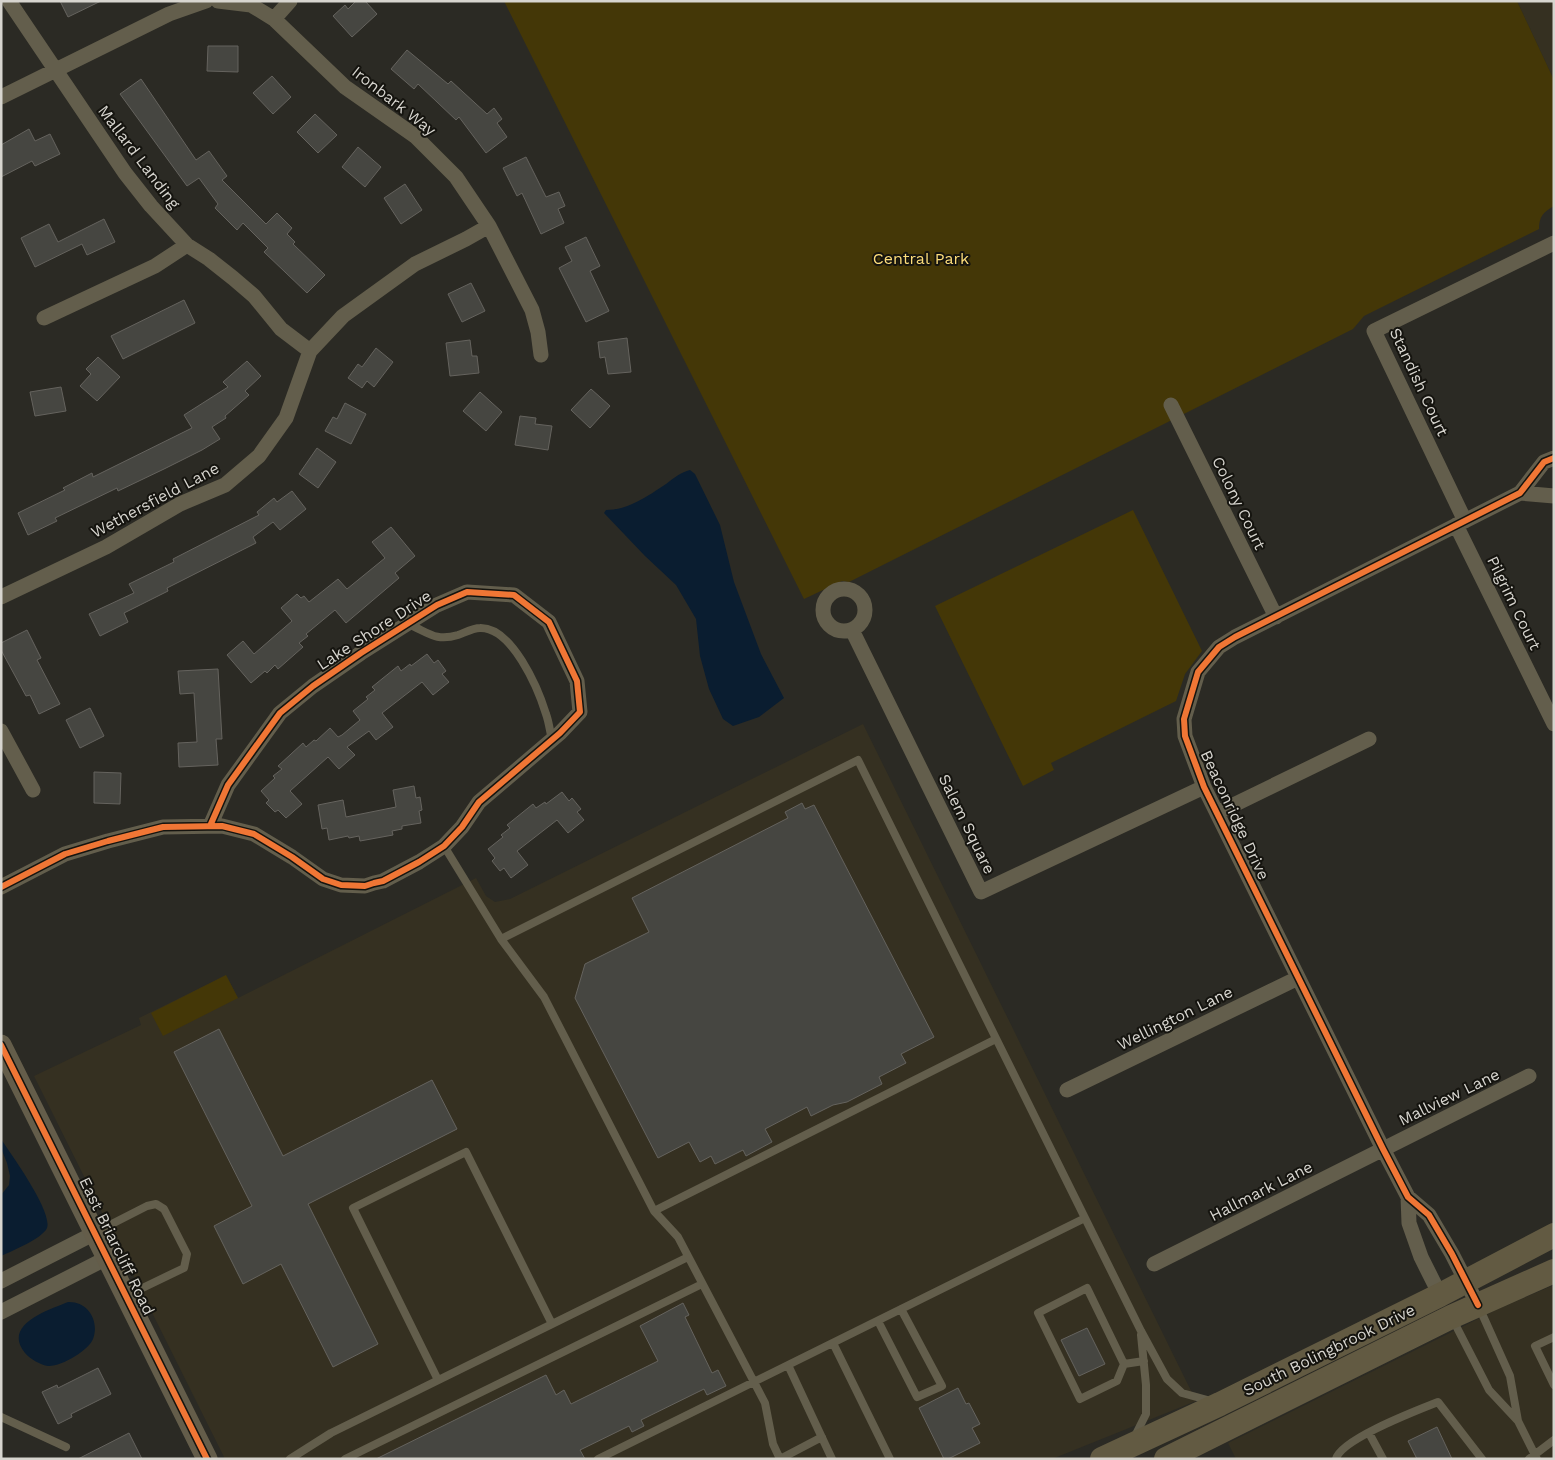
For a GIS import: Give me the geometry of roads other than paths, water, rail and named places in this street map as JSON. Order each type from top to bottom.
[{"type":"main road","name":"South Bolingbrook Drive","points":[[1166,1459],[1446,1306],[1466,1281],[1554,1235]]},
{"type":"main road","name":"South Bolingbrook Drive","points":[[1102,1459],[1134,1452],[1220,1404],[1446,1306],[1478,1305],[1554,1271]]},
{"type":"street","name":"Mallard Landing","points":[[8,1],[124,173],[151,206],[187,245],[209,259],[254,296],[281,329],[310,351]]},
{"type":"street","points":[[1,97],[169,14],[206,1]]},
{"type":"street","name":"Ironbark Way","points":[[218,1],[251,5],[274,19],[345,87],[415,136],[456,178],[489,226],[532,310],[538,332],[540,355]]},
{"type":"street","points":[[274,19],[290,1]]},
{"type":"street","name":"Wethersfield Lane","points":[[1,597],[106,547],[180,504],[225,485],[259,456],[286,418],[310,351],[343,316],[415,264],[489,226]]},
{"type":"street","name":"Standish Court","points":[[1460,523],[1374,331],[1554,243]]},
{"type":"street","points":[[44,318],[155,266],[187,245]]},
{"type":"street","name":"Colony Court","points":[[1171,405],[1276,616]]},
{"type":"street","name":"Beaconridge Drive","points":[[1478,1305],[1429,1215],[1408,1197],[1298,978],[1204,787],[1185,736],[1184,719],[1196,677],[1220,647],[1235,637],[1520,493],[1544,462],[1554,458]]},
{"type":"street","points":[[1520,493],[1554,496]]},
{"type":"street","name":"Pilgrim Court","points":[[1460,523],[1554,724]]},
{"type":"street","name":"Lake Shore Drive","points":[[1,887],[64,854],[108,840],[162,827],[210,826],[222,826],[254,834],[324,879],[347,886],[364,886],[382,880],[444,846],[462,827],[480,802],[552,740],[580,712],[577,681],[549,622],[534,608],[514,595],[467,592],[437,605],[313,686],[280,713],[228,785],[210,826]]},
{"type":"street","name":"Salem Square","points":[[852,630],[981,892],[1204,787]]},
{"type":"street","points":[[1,731],[33,790]]},
{"type":"street","points":[[1217,814],[1369,739]]},
{"type":"street","name":"Wellington Lane","points":[[1067,1090],[1298,978]]},
{"type":"street","name":"East Briarcliff Road","points":[[1,1045],[207,1459]]},
{"type":"street","name":"Mallview Lane","points":[[1384,1148],[1529,1076]]},
{"type":"street","name":"Hallmark Lane","points":[[1154,1264],[1384,1148]]},
{"type":"street","name":"Beaconridge Drive","points":[[1408,1197],[1409,1223],[1421,1257],[1446,1306]]},
{"type":"street","points":[[1,1280],[95,1233]]},
{"type":"street","points":[[1,1312],[107,1258]]},
{"type":"lane","points":[[407,624],[436,637],[450,637],[480,628],[500,633],[516,651],[530,678],[547,715],[552,740]]},
{"type":"lane","points":[[501,940],[858,760],[1141,1331],[1167,1379],[1182,1392],[1220,1404]]},
{"type":"lane","points":[[444,846],[501,940],[544,997],[654,1211],[678,1237],[765,1403],[773,1444],[780,1459],[822,1437]]},
{"type":"lane","points":[[654,1211],[996,1039]]},
{"type":"lane","points":[[438,1380],[352,1208],[466,1152],[552,1324]]},
{"type":"lane","points":[[95,1233],[147,1206],[156,1204],[164,1209],[187,1254],[184,1268],[126,1296]]},
{"type":"lane","points":[[598,1459],[1085,1218]]},
{"type":"lane","points":[[290,1459],[301,1456],[331,1433],[688,1256]]},
{"type":"lane","points":[[345,1459],[702,1284]]},
{"type":"lane","points":[[1087,1288],[1124,1364],[1117,1381],[1080,1399],[1038,1313],[1087,1288]]},
{"type":"lane","points":[[1478,1305],[1510,1376],[1518,1421],[1534,1457],[1554,1440]]},
{"type":"lane","points":[[1446,1306],[1489,1390],[1518,1421]]},
{"type":"lane","points":[[878,1321],[917,1397],[942,1386],[901,1309]]},
{"type":"lane","points":[[1134,1452],[1146,1414],[1141,1331]]},
{"type":"lane","points":[[1554,1337],[1535,1346],[1554,1385]]},
{"type":"lane","points":[[833,1343],[890,1459]]},
{"type":"lane","points":[[1124,1364],[1144,1361]]},
{"type":"lane","points":[[788,1365],[832,1459]]},
{"type":"lane","points":[[1336,1459],[1337,1453],[1352,1441],[1438,1402],[1482,1459]]},
{"type":"lane","points":[[1,1417],[66,1447]]},
{"type":"lane","points":[[1369,1433],[1383,1459]]},
{"type":"water","points":[[690,470],[695,474],[720,525],[734,582],[761,654],[784,698],[759,717],[733,726],[723,719],[709,689],[700,656],[696,619],[676,585],[604,513],[606,510],[622,508],[638,502]]},
{"type":"water","points":[[1,1139],[38,1197],[44,1209],[47,1228],[40,1236],[27,1244],[1,1256],[1,1195],[9,1185],[10,1176],[1,1148]]},
{"type":"water","points":[[68,1302],[81,1305],[90,1313],[95,1325],[93,1339],[86,1348],[67,1361],[54,1366],[39,1363],[25,1353],[19,1343],[19,1334],[30,1320]]},
{"type":"park label","name":"Central Park","points":[[921,258]]}]
